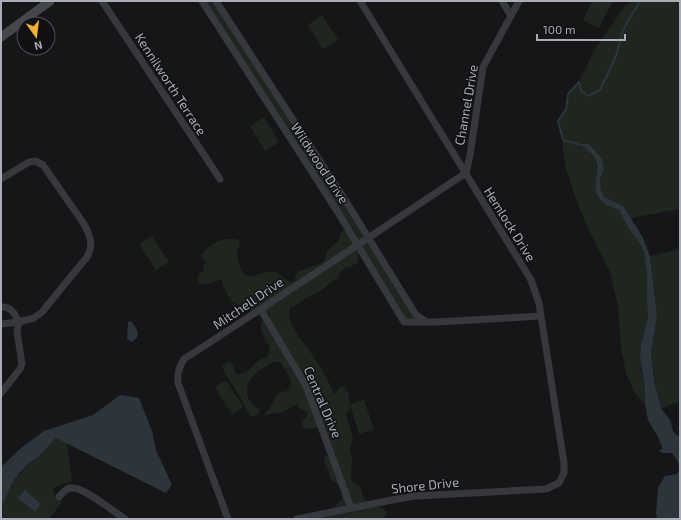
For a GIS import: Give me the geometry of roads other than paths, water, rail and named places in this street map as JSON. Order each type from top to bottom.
[{"type":"main road","points":[[1,37],[50,1]]},
{"type":"street","name":"Kennilworth Terrace","points":[[102,1],[220,180]]},
{"type":"street","name":"Wildwood Drive","points":[[202,1],[358,244],[404,322],[540,316]]},
{"type":"street","name":"Wildwood Drive","points":[[216,1],[343,196],[416,315],[425,321]]},
{"type":"street","name":"Hemlock Drive","points":[[360,1],[531,280],[537,296],[564,463],[564,473],[562,479],[557,484]]},
{"type":"street","points":[[502,1],[511,16]]},
{"type":"street","name":"Channel Drive","points":[[466,173],[474,133],[477,100],[483,67],[519,1]]},
{"type":"street","points":[[1,180],[29,162],[34,161],[43,165],[84,224],[89,233],[91,242],[91,249],[87,257],[42,312],[34,318],[19,322],[1,324]]},
{"type":"street","name":"Mitchell Drive","points":[[228,519],[178,383],[177,375],[184,359],[261,310],[466,173]]},
{"type":"street","points":[[1,307],[10,309],[19,322],[17,331],[22,364],[20,369],[1,393]]},
{"type":"street","name":"Central Drive","points":[[261,310],[306,386],[351,508]]},
{"type":"street","name":"Shore Drive","points":[[297,519],[415,496],[546,489],[557,484]]},
{"type":"street","points":[[58,497],[65,490],[75,488],[84,492],[125,519]]},
{"type":"waterway","points":[[578,144],[563,140],[558,121],[566,109],[568,94],[579,82],[581,91],[588,96],[600,90],[616,56],[623,30],[640,1]]}]
